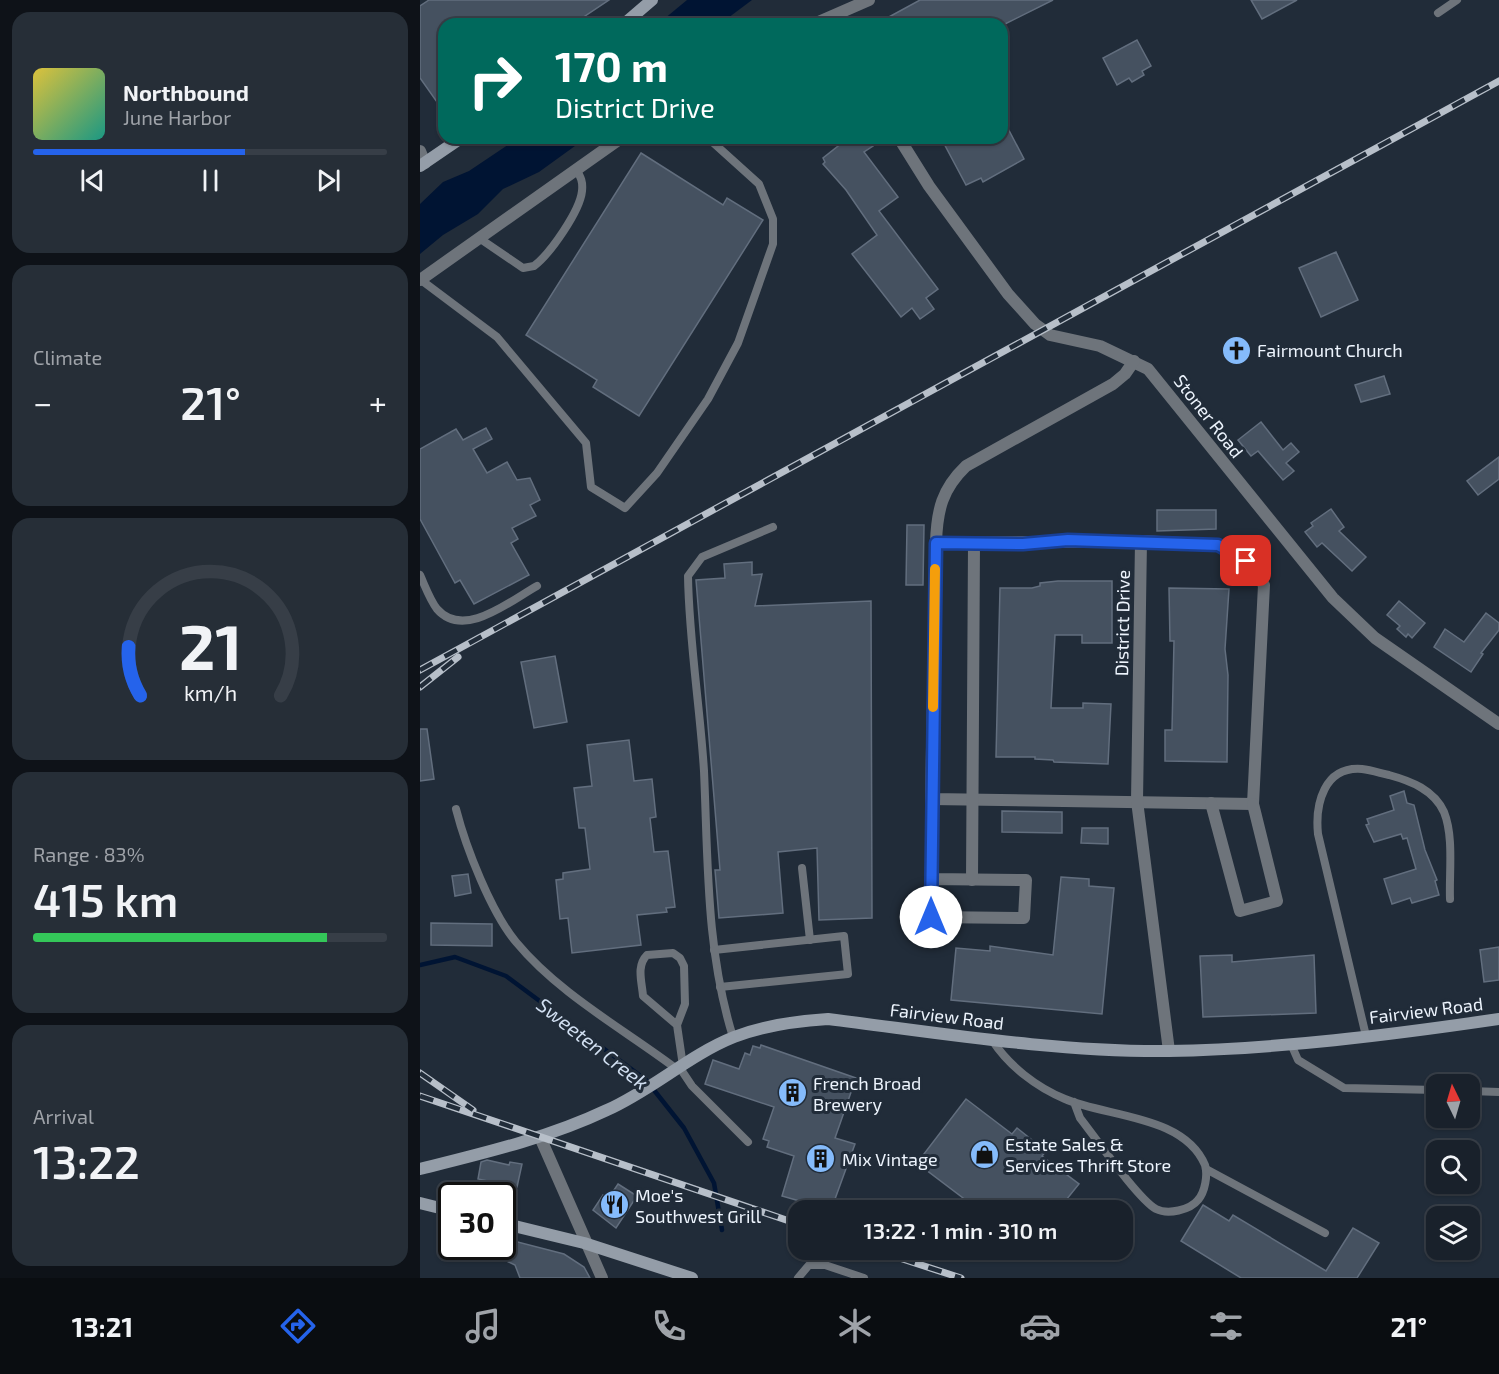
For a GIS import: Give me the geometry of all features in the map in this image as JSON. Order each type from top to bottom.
[{"type":"main road","points":[[631,18],[652,0]]},
{"type":"main road","points":[[422,165],[452,144]]},
{"type":"main road","name":"Fairview Road","points":[[420,1169],[540,1137],[608,1110],[733,1037],[768,1026],[828,1019],[992,1040],[1078,1048],[1169,1051],[1292,1044],[1499,1020]]},
{"type":"main road","points":[[420,1203],[438,1207]]},
{"type":"main road","points":[[516,1226],[584,1243],[692,1278]]},
{"type":"street","points":[[840,18],[869,0]]},
{"type":"street","points":[[420,280],[612,144]]},
{"type":"street","name":"Stoner Road","points":[[903,144],[935,195],[1008,294],[1035,324],[1050,335],[1087,341],[1134,361],[1155,377],[1333,598],[1375,638],[1499,724]]},
{"type":"street","points":[[420,151],[422,165]]},
{"type":"street","points":[[931,879],[1026,880],[1024,918],[931,917],[931,879],[931,799],[936,543],[940,501],[946,488],[966,466],[1113,384],[1125,374],[1134,361]]},
{"type":"street","points":[[936,543],[1141,541],[1218,545],[1246,561],[1264,585],[1253,804],[1276,901],[1240,911],[1211,803]]},
{"type":"street","name":"District Drive","points":[[1141,541],[1137,801],[1169,1051]]},
{"type":"street","points":[[972,880],[974,544]]},
{"type":"street","points":[[931,799],[1253,804]]},
{"type":"street","points":[[540,1137],[584,1243],[602,1278]]},
{"type":"lane","points":[[1438,13],[1457,0]]},
{"type":"lane","points":[[420,280],[496,337],[586,443],[591,487],[625,508],[657,473],[708,399],[738,343],[773,244],[773,219],[759,184],[715,144]]},
{"type":"lane","points":[[479,238],[523,268],[534,267],[567,225],[579,203],[583,180],[576,169]]},
{"type":"lane","points":[[733,1037],[720,987],[714,950],[688,576],[702,556],[773,527]]},
{"type":"lane","points":[[420,575],[437,609],[453,621],[476,620],[537,586]]},
{"type":"lane","points":[[1366,1036],[1318,834],[1316,815],[1320,796],[1329,781],[1341,772],[1361,769],[1420,786],[1432,796],[1443,810],[1448,824],[1450,899]]},
{"type":"lane","points":[[456,809],[462,832],[496,912],[516,942],[546,972],[593,1009],[680,1068],[692,1086],[748,1142]]},
{"type":"lane","points":[[802,868],[810,940]]},
{"type":"lane","points":[[714,950],[844,936],[848,974],[720,987]]},
{"type":"lane","points":[[677,1025],[643,996],[640,968],[641,961],[647,955],[672,953],[680,958],[684,966],[686,1004],[677,1025],[680,1068]]},
{"type":"lane","points":[[992,1040],[1004,1059],[1038,1084],[1074,1102],[1135,1116],[1174,1134],[1199,1154],[1206,1169],[1204,1189],[1198,1200],[1188,1207],[1171,1211],[1157,1209],[1144,1197],[1080,1118],[1074,1102]]},
{"type":"lane","points":[[1292,1044],[1298,1060],[1344,1088],[1426,1090]]},
{"type":"lane","points":[[1480,1091],[1499,1092]]},
{"type":"lane","points":[[1206,1169],[1325,1233]]},
{"type":"lane","points":[[798,1278],[809,1265],[825,1264],[864,1278]]},
{"type":"water","points":[[687,0],[752,0],[728,18],[665,18]]},
{"type":"water","points":[[509,144],[578,144],[539,172],[503,189],[478,214],[443,235],[420,254],[420,204],[443,182],[469,171]]},
{"type":"building","points":[[429,0],[609,0],[582,18],[438,18],[438,104],[420,78],[420,6]]},
{"type":"building","points":[[920,0],[1053,0],[1008,22],[1008,18],[887,18]]},
{"type":"building","points":[[1251,0],[1297,0],[1262,19]]},
{"type":"building","points":[[1137,40],[1151,66],[1142,71],[1144,75],[1132,82],[1129,78],[1117,85],[1103,58]]},
{"type":"building","points":[[1008,128],[1024,159],[983,182],[981,178],[966,185],[944,144],[1008,144]]},
{"type":"building","points":[[837,144],[872,144],[873,146],[864,152],[898,197],[879,211],[938,289],[926,298],[934,309],[920,319],[912,308],[901,317],[852,254],[877,235],[846,190],[823,164],[825,162],[823,158],[838,146]]},
{"type":"building","points":[[641,153],[723,205],[727,198],[763,220],[639,416],[593,387],[597,380],[526,335]]},
{"type":"building","points":[[1336,252],[1358,300],[1321,317],[1299,268]]},
{"type":"building","points":[[1384,376],[1390,394],[1361,402],[1355,385]]},
{"type":"building","points":[[1261,422],[1283,450],[1291,443],[1299,452],[1286,463],[1294,471],[1283,480],[1258,451],[1251,456],[1238,440]]},
{"type":"building","points":[[486,428],[492,439],[473,449],[487,473],[507,462],[517,480],[530,478],[540,500],[530,505],[536,516],[512,528],[518,539],[511,543],[529,575],[474,604],[460,580],[455,583],[420,519],[420,449],[456,429],[463,440]]},
{"type":"building","points":[[1499,457],[1499,479],[1478,495],[1467,481]]},
{"type":"building","points":[[1331,509],[1344,527],[1339,531],[1366,557],[1352,571],[1322,543],[1317,547],[1305,532],[1313,526],[1311,523]]},
{"type":"building","points":[[1157,510],[1216,510],[1216,529],[1157,531]]},
{"type":"building","points":[[907,525],[924,525],[923,585],[906,585]]},
{"type":"building","points":[[752,562],[752,575],[762,574],[755,606],[871,601],[872,918],[819,920],[817,848],[778,852],[783,913],[719,918],[715,870],[720,870],[696,580],[725,578],[724,564]]},
{"type":"building","points":[[1112,581],[1112,643],[1082,643],[1082,635],[1055,635],[1051,708],[1083,708],[1083,703],[1111,704],[1108,764],[1054,762],[1053,760],[1035,759],[1035,757],[996,757],[1000,588],[1032,588],[1040,586],[1040,583]]},
{"type":"building","points":[[1169,588],[1229,589],[1225,649],[1228,675],[1227,762],[1165,761],[1165,730],[1172,730],[1174,641],[1170,641]]},
{"type":"building","points":[[1399,601],[1425,623],[1412,638],[1408,634],[1406,637],[1397,629],[1400,626],[1387,615]]},
{"type":"building","points":[[1486,613],[1499,623],[1499,630],[1481,653],[1483,654],[1471,672],[1434,647],[1445,629],[1464,642]]},
{"type":"building","points":[[555,656],[567,722],[534,728],[521,662]]},
{"type":"building","points":[[420,729],[427,729],[434,779],[420,781]]},
{"type":"building","points":[[629,740],[634,781],[652,779],[656,817],[650,818],[654,852],[668,851],[675,907],[666,908],[667,912],[637,915],[641,945],[572,953],[568,918],[560,919],[556,880],[563,879],[563,873],[590,869],[585,828],[579,828],[574,788],[592,786],[587,745]]},
{"type":"building","points":[[1404,791],[1407,803],[1414,805],[1425,850],[1437,880],[1435,881],[1439,895],[1412,903],[1410,898],[1392,904],[1384,879],[1416,869],[1407,838],[1403,839],[1401,834],[1374,842],[1366,825],[1369,824],[1367,819],[1394,810],[1390,796]]},
{"type":"building","points":[[1002,811],[1062,812],[1062,833],[1002,832]]},
{"type":"building","points":[[1082,828],[1108,828],[1108,844],[1081,843]]},
{"type":"building","points":[[468,874],[471,893],[455,896],[452,876]]},
{"type":"building","points":[[1061,877],[1089,879],[1089,886],[1114,888],[1102,1014],[951,1000],[956,948],[990,951],[990,946],[1053,955]]},
{"type":"building","points":[[431,923],[492,924],[492,946],[431,945]]},
{"type":"building","points":[[1499,947],[1499,980],[1484,982],[1480,950]]},
{"type":"building","points":[[1232,955],[1232,962],[1314,955],[1316,1013],[1203,1017],[1200,956]]},
{"type":"building","points":[[761,1045],[856,1078],[835,1138],[855,1144],[835,1200],[796,1200],[782,1196],[794,1156],[767,1147],[769,1141],[763,1139],[774,1107],[705,1084],[713,1060],[739,1069],[745,1053],[750,1055],[753,1046],[760,1048]]},
{"type":"building","name":"Estate Sales & Services Thrift Store","points":[[966,1099],[1012,1134],[1017,1128],[1046,1151],[1042,1156],[1079,1184],[1066,1200],[966,1200],[917,1163]]},
{"type":"building","points":[[487,1160],[509,1165],[510,1162],[522,1164],[517,1187],[516,1182],[493,1182],[478,1179],[481,1162]]},
{"type":"building","name":"Moe's Southwest Grill","points":[[618,1184],[637,1196],[616,1228],[593,1210],[603,1195],[608,1199]]},
{"type":"building","points":[[1203,1205],[1229,1221],[1233,1215],[1326,1271],[1353,1228],[1379,1243],[1357,1278],[1241,1278],[1181,1241]]},
{"type":"building","points":[[516,1242],[564,1254],[584,1267],[590,1278],[520,1278],[515,1265],[504,1260],[516,1260]]},
{"type":"waterway","name":"Sweeten Creek","points":[[420,965],[455,957],[506,976],[646,1080],[684,1128],[714,1183],[722,1230]]},
{"type":"railway","points":[[420,670],[1499,81]]},
{"type":"railway","points":[[420,687],[458,657]]},
{"type":"railway","points":[[420,1073],[473,1110]]},
{"type":"railway","points":[[420,1096],[788,1221]]},
{"type":"railway","points":[[906,1260],[961,1278]]},
{"type":"slow traffic","points":[[933,707],[935,569]]},
{"type":"place","name":"Fairmount Church","points":[[1236,350]]},
{"type":"place","name":"French Broad Brewery","points":[[792,1093]]},
{"type":"place","name":"Estate Sales & Services Thrift Store","points":[[984,1154]]},
{"type":"place","name":"Mix Vintage","points":[[821,1159]]},
{"type":"place","name":"Moe's Southwest Grill","points":[[614,1205]]},
{"type":"route","points":[[931,917],[936,543],[1023,544],[1068,540],[1218,545],[1246,561]]}]
